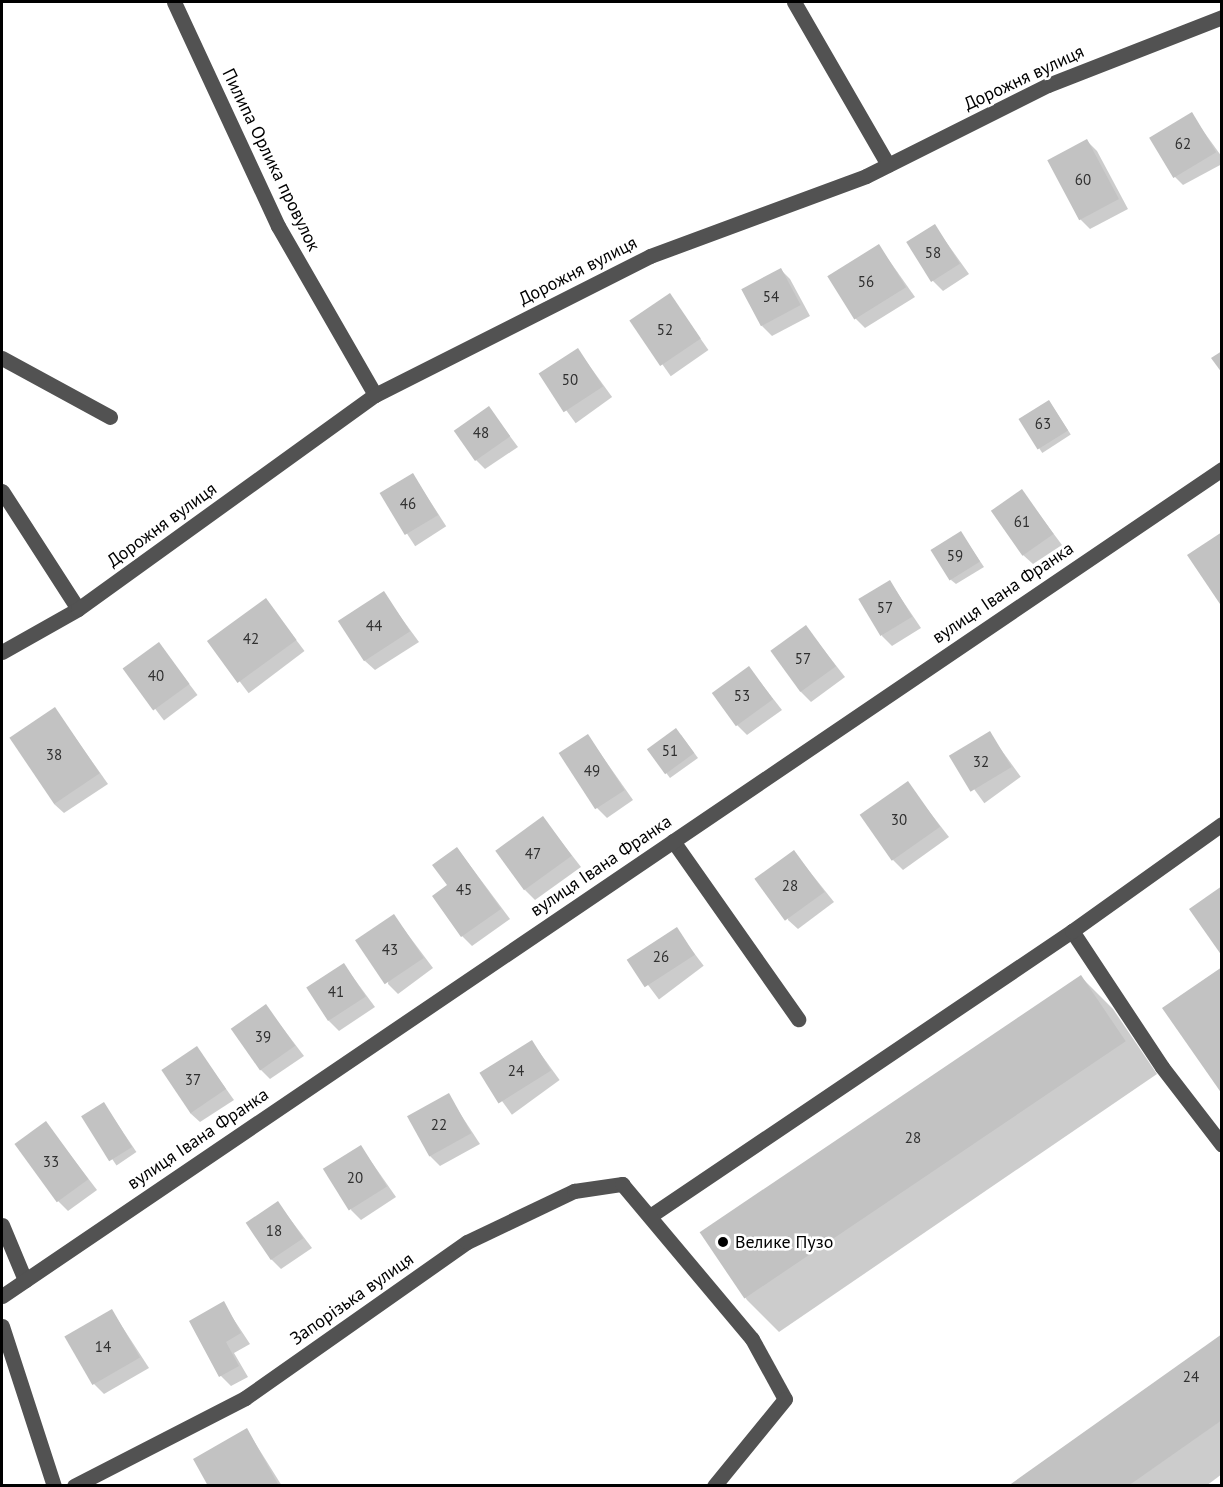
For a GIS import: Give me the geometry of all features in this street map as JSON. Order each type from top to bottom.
[{"type":"street","name":"Пилипа Орлика провулок","points":[[174,2],[278,226],[375,395]]},
{"type":"street","points":[[794,2],[888,165]]},
{"type":"street","name":"Дорожня вулиця","points":[[2,652],[78,609],[375,395],[650,256],[888,165],[1048,85],[1221,17]]},
{"type":"street","points":[[2,357],[110,417]]},
{"type":"street","name":"вулиця Івана Франка","points":[[2,1296],[1221,469]]},
{"type":"street","points":[[2,490],[78,609]]},
{"type":"street","points":[[714,1485],[785,1399],[752,1339],[650,1216],[1072,931],[1221,824]]},
{"type":"street","points":[[673,841],[798,1019]]},
{"type":"street","points":[[1072,931],[1162,1067],[1221,1145]]},
{"type":"street","name":"Запорізька вулиця","points":[[74,1485],[245,1398],[467,1242],[574,1191],[622,1184],[650,1216]]},
{"type":"street","points":[[2,1225],[25,1280]]},
{"type":"street","points":[[2,1326],[54,1485]]},
{"type":"building","points":[[1192,112],[1216,152],[1173,178],[1149,138]]},
{"type":"building","points":[[1087,139],[1119,199],[1079,220],[1047,160]]},
{"type":"building","points":[[935,224],[960,264],[931,282],[906,242]]},
{"type":"building","points":[[879,244],[906,287],[854,320],[827,276]]},
{"type":"building","points":[[781,268],[801,305],[761,326],[741,289]]},
{"type":"building","points":[[670,293],[701,339],[660,366],[629,320]]},
{"type":"building","points":[[578,348],[603,387],[564,412],[539,374]]},
{"type":"building","points":[[1222,351],[1222,373],[1211,358]]},
{"type":"building","points":[[1049,400],[1068,431],[1038,450],[1018,419]]},
{"type":"building","points":[[489,406],[510,436],[475,461],[454,431]]},
{"type":"building","points":[[413,473],[438,515],[405,535],[380,493]]},
{"type":"building","points":[[1022,489],[1054,534],[1022,556],[991,511]]},
{"type":"building","points":[[961,531],[980,562],[950,581],[930,550]]},
{"type":"building","points":[[1222,532],[1222,607],[1187,555]]},
{"type":"building","points":[[890,580],[912,617],[880,636],[858,599]]},
{"type":"building","points":[[384,591],[410,631],[364,661],[338,621]]},
{"type":"building","points":[[266,598],[297,640],[238,683],[207,641]]},
{"type":"building","points":[[806,625],[836,666],[800,692],[770,651]]},
{"type":"building","points":[[159,642],[190,684],[153,711],[123,668]]},
{"type":"building","points":[[749,666],[773,699],[736,726],[712,693]]},
{"type":"building","points":[[55,707],[100,773],[54,804],[9,738]]},
{"type":"building","points":[[676,728],[694,753],[665,774],[647,749]]},
{"type":"building","points":[[990,731],[1012,767],[970,792],[949,756]]},
{"type":"building","points":[[588,734],[624,790],[595,809],[559,753]]},
{"type":"building","points":[[908,781],[940,827],[892,861],[860,815]]},
{"type":"building","points":[[543,816],[572,856],[524,890],[495,851]]},
{"type":"building","points":[[457,847],[501,909],[461,937],[432,896],[447,885],[432,865]]},
{"type":"building","points":[[794,850],[825,892],[785,921],[754,879]]},
{"type":"building","points":[[1222,886],[1222,956],[1189,909]]},
{"type":"building","points":[[394,914],[424,958],[385,984],[355,940]]},
{"type":"building","points":[[677,927],[695,955],[645,987],[627,960]]},
{"type":"building","points":[[344,963],[366,997],[328,1021],[306,988]]},
{"type":"building","points":[[1222,967],[1222,1094],[1162,1008]]},
{"type":"building","points":[[1081,975],[1126,1041],[744,1299],[700,1232]]},
{"type":"building","points":[[266,1004],[295,1046],[260,1070],[231,1029]]},
{"type":"building","points":[[532,1040],[551,1071],[498,1103],[479,1073]]},
{"type":"building","points":[[197,1046],[226,1089],[190,1113],[161,1070]]},
{"type":"building","points":[[449,1093],[471,1133],[429,1157],[407,1116]]},
{"type":"building","points":[[104,1102],[132,1147],[109,1161],[81,1116]]},
{"type":"building","points":[[46,1121],[88,1179],[57,1202],[14,1144]]},
{"type":"building","points":[[361,1145],[387,1187],[349,1210],[323,1169]]},
{"type":"building","points":[[278,1201],[303,1238],[271,1260],[246,1223]]},
{"type":"building","points":[[224,1301],[241,1333],[226,1342],[239,1366],[219,1377],[189,1321]]},
{"type":"building","points":[[112,1309],[140,1357],[92,1385],[64,1336]]},
{"type":"building","points":[[1222,1334],[1222,1420],[1128,1486],[1008,1486]]},
{"type":"building","points":[[247,1428],[279,1486],[208,1486],[193,1459]]},
{"type":"place","name":"Велике Пузо","points":[[723,1242]]}]
